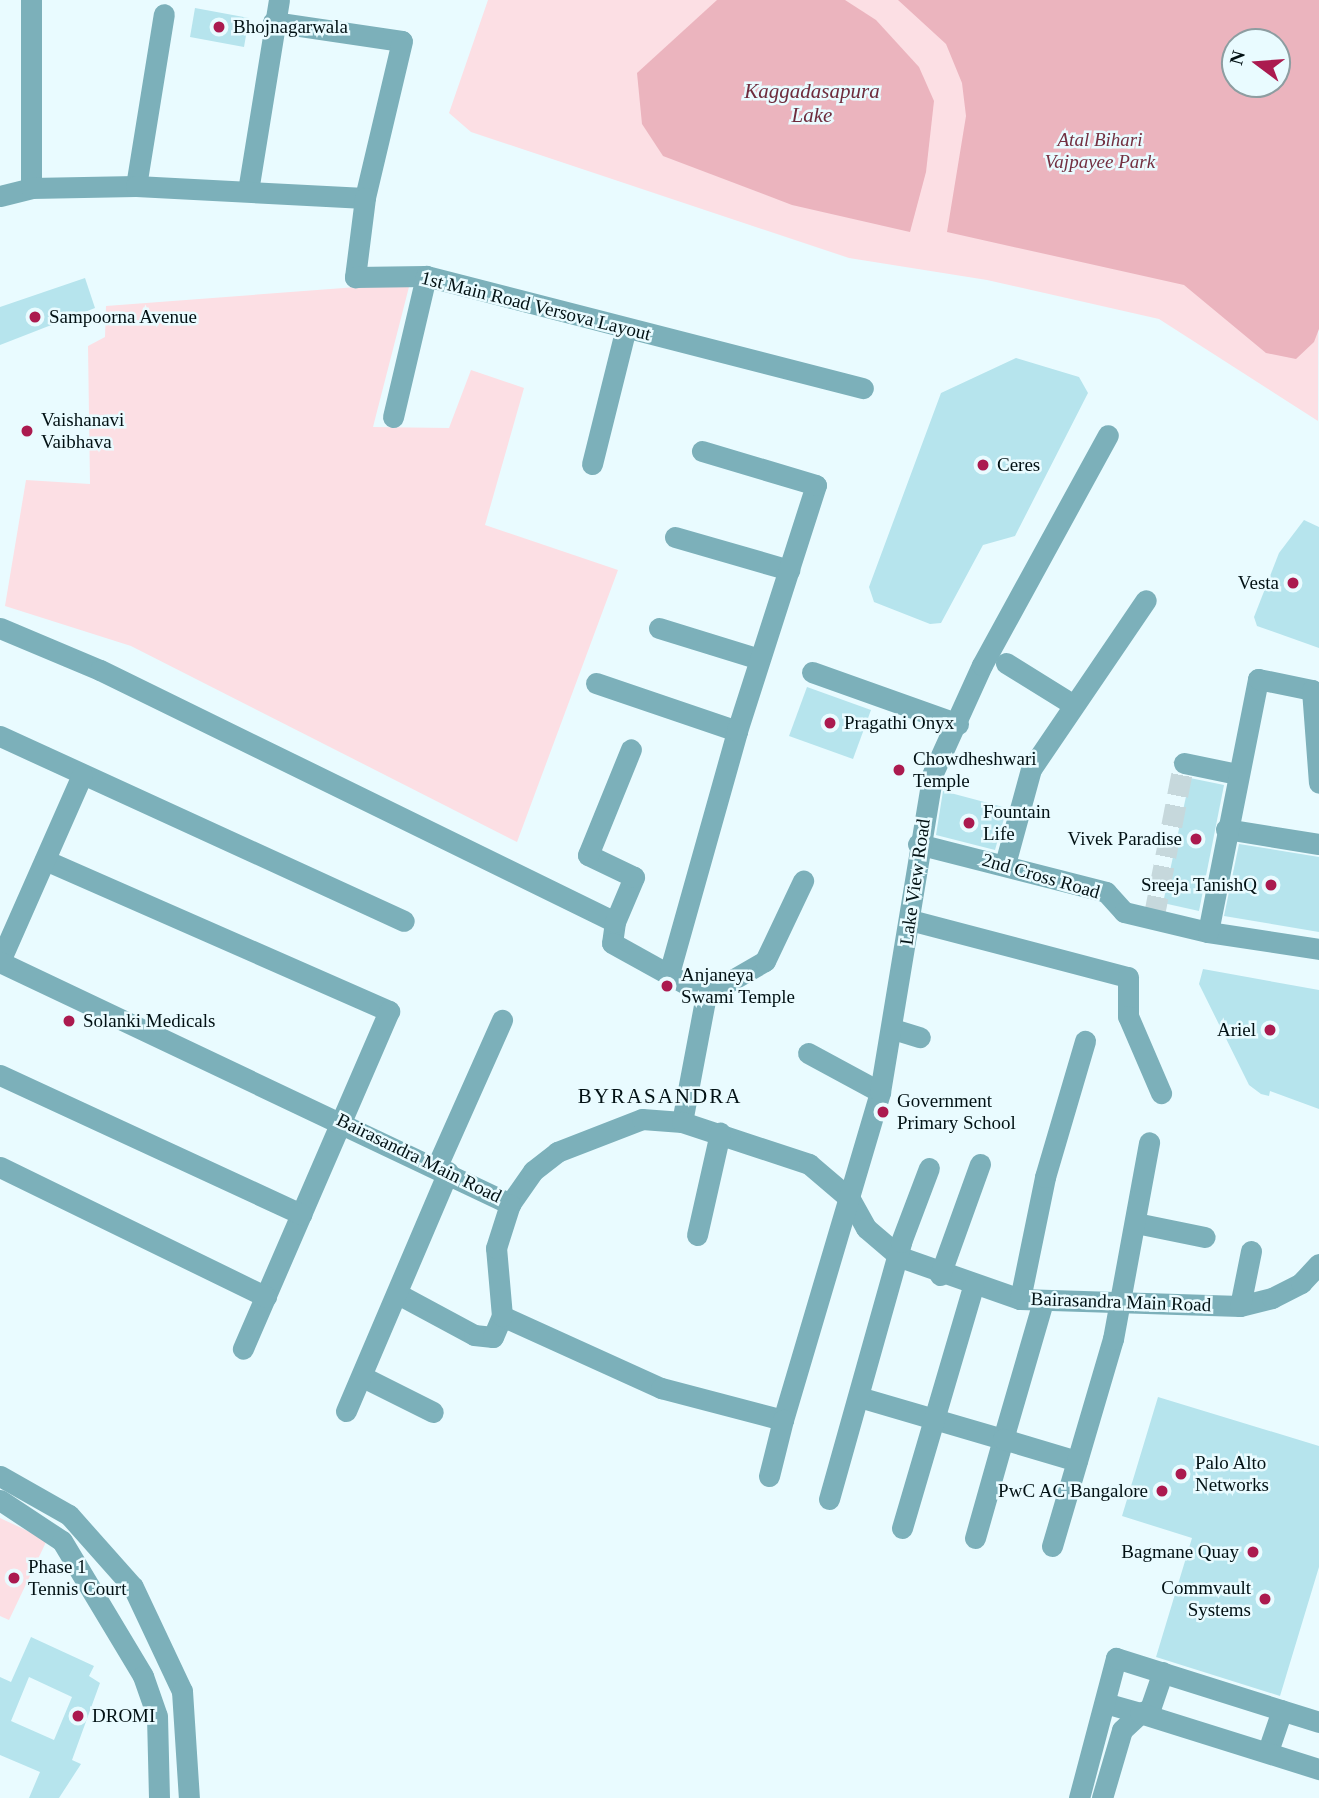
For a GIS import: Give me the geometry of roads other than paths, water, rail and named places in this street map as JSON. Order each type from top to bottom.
[{"type":"street","points":[[31,0],[31,188]]},
{"type":"street","points":[[248,191],[273,22],[279,0]]},
{"type":"street","points":[[136,186],[164,14]]},
{"type":"street","points":[[0,196],[31,188],[136,186],[365,198],[402,41],[273,22]]},
{"type":"street","name":"1st Main Road Versova Layout","points":[[365,198],[355,277],[426,276],[863,388]]},
{"type":"street","points":[[393,417],[426,276]]},
{"type":"street","points":[[592,464],[626,328]]},
{"type":"street","name":"Lake View Road","points":[[769,1476],[783,1420],[880,1092],[894,1029],[918,844],[933,773],[958,724],[982,665],[1108,435]]},
{"type":"street","points":[[670,970],[737,731],[816,485],[702,451]]},
{"type":"street","points":[[675,537],[789,570]]},
{"type":"street","points":[[1005,864],[1031,768],[1072,704],[1146,600]]},
{"type":"street","points":[[0,628],[100,670],[615,922]]},
{"type":"street","points":[[659,628],[759,659]]},
{"type":"street","points":[[1006,663],[1072,704]]},
{"type":"street","points":[[812,672],[958,724]]},
{"type":"street","points":[[1187,920],[1226,828],[1258,679],[1312,690],[1319,783]]},
{"type":"street","points":[[596,682],[737,731]]},
{"type":"street","points":[[0,736],[404,921]]},
{"type":"street","points":[[631,749],[588,855],[634,877],[615,922],[612,943],[670,970],[706,995]]},
{"type":"street","points":[[1184,763],[1237,774]]},
{"type":"street","points":[[0,962],[82,775]]},
{"type":"street","points":[[1226,828],[1319,844]]},
{"type":"street","name":"2nd Cross Road","points":[[918,844],[1005,864],[1106,892],[1124,912],[1187,920],[1319,948]]},
{"type":"street","points":[[45,860],[389,1011],[243,1349]]},
{"type":"street","points":[[682,1122],[706,995],[765,961],[803,880]]},
{"type":"street","points":[[910,920],[1128,977],[1128,1016],[1161,1093]]},
{"type":"street","name":"Bairasandra Main Road","points":[[0,962],[342,1120],[510,1204],[533,1171],[557,1152],[642,1119],[682,1122],[810,1164],[849,1199],[866,1228],[900,1257],[940,1275],[1020,1299],[1120,1305],[1240,1306],[1272,1298],[1300,1283],[1319,1264]]},
{"type":"street","points":[[346,1410],[398,1294],[443,1169],[502,1020]]},
{"type":"street","points":[[894,1029],[920,1037]]},
{"type":"street","points":[[1020,1299],[1045,1177],[1085,1041]]},
{"type":"street","points":[[808,1054],[880,1092]]},
{"type":"street","points":[[0,1075],[301,1214]]},
{"type":"street","points":[[697,1235],[720,1133]]},
{"type":"street","points":[[1052,1546],[1120,1305],[1149,1142]]},
{"type":"street","points":[[940,1275],[980,1164]]},
{"type":"street","points":[[0,1167],[266,1297]]},
{"type":"street","points":[[829,1499],[900,1257],[901,1242],[929,1168]]},
{"type":"street","points":[[398,1294],[474,1335],[493,1337],[502,1316],[496,1248],[510,1204]]},
{"type":"street","points":[[1136,1223],[1205,1237]]},
{"type":"street","points":[[1240,1306],[1251,1251]]},
{"type":"street","points":[[902,1528],[973,1286]]},
{"type":"street","points":[[975,1538],[1043,1301]]},
{"type":"street","points":[[502,1316],[661,1388],[783,1420]]},
{"type":"street","points":[[363,1377],[433,1412]]},
{"type":"street","points":[[859,1397],[1077,1461]]},
{"type":"street","points":[[0,1476],[69,1515],[133,1587],[182,1691],[189,1798]]},
{"type":"street","points":[[0,1500],[62,1541],[143,1676],[157,1716],[159,1798]]},
{"type":"street","points":[[1079,1798],[1116,1658],[1319,1722]]},
{"type":"street","points":[[1102,1798],[1122,1730],[1157,1698],[1163,1672]]},
{"type":"street","points":[[1105,1703],[1268,1751],[1319,1769]]},
{"type":"street","points":[[1268,1751],[1282,1710]]},
{"type":"water","name":"Kaggadasapura Lake","points":[[717,0],[845,0],[876,20],[919,67],[934,101],[926,172],[910,232],[792,205],[663,156],[642,124],[637,73]]},
{"type":"water","points":[[898,0],[1319,0],[1319,329],[1314,342],[1296,359],[1266,353],[1184,285],[947,232],[966,116],[962,83],[946,44]]},
{"type":"tunnel","points":[[1154,917],[1184,763]]},
{"type":"place","name":"Bhojnagarwala","points":[[219,27]]},
{"type":"place","name":"Sampoorna Avenue","points":[[35,317]]},
{"type":"place","name":"Vaishanavi Vaibhava","points":[[27,431]]},
{"type":"place","name":"Ceres","points":[[983,465]]},
{"type":"place","name":"Vesta","points":[[1293,583]]},
{"type":"place","name":"Pragathi Onyx","points":[[830,723]]},
{"type":"place","name":"Chowdheshwari Temple","points":[[899,770]]},
{"type":"place","name":"Fountain Life","points":[[969,823]]},
{"type":"place","name":"Vivek Paradise","points":[[1196,839]]},
{"type":"place","name":"Sreeja TanishQ","points":[[1271,885]]},
{"type":"place","name":"Anjaneya Swami Temple","points":[[667,986]]},
{"type":"place","name":"Solanki Medicals","points":[[69,1021]]},
{"type":"place","name":"Ariel","points":[[1270,1030]]},
{"type":"place","name":"Government Primary School","points":[[883,1112]]},
{"type":"place","name":"Palo Alto Networks","points":[[1181,1474]]},
{"type":"place","name":"PwC AC Bangalore","points":[[1162,1491]]},
{"type":"place","name":"Bagmane Quay","points":[[1253,1552]]},
{"type":"place","name":"Phase 1 Tennis Court","points":[[14,1578]]},
{"type":"place","name":"Commvault Systems","points":[[1265,1599]]},
{"type":"place","name":"DROMI","points":[[78,1716]]},
{"type":"district","name":"BYRASANDRA","points":[[660,1096]]},
{"type":"park label","name":"Atal Bihari Vajpayee Park","points":[[1100,151]]}]
